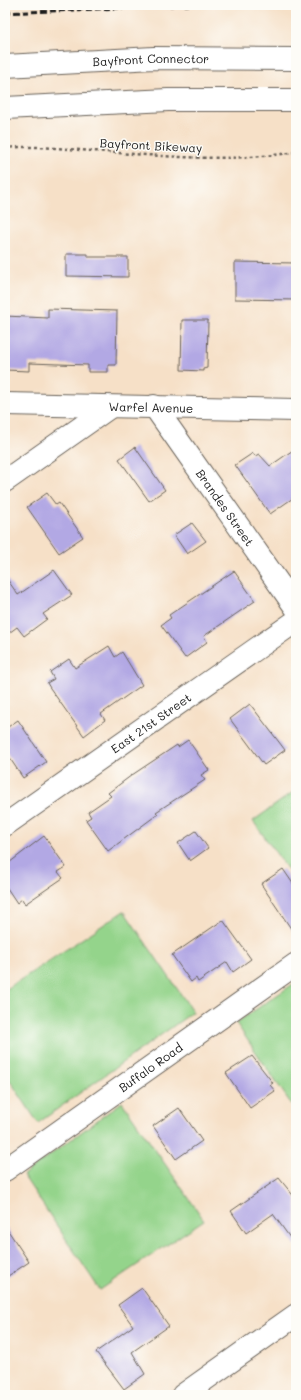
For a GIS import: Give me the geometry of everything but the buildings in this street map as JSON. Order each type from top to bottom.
[{"type":"main road","name":"Bayfront Connector","points":[[5,66],[154,58],[296,59]]},
{"type":"main road","points":[[5,108],[168,100],[296,100]]},
{"type":"main road","name":"Warfel Avenue","points":[[5,404],[296,410]]},
{"type":"main road","name":"Brandes Street","points":[[154,406],[296,608]]},
{"type":"main road","points":[[5,481],[110,407]]},
{"type":"main road","name":"East 21st Street","points":[[5,825],[296,621]]},
{"type":"main road","name":"Buffalo Road","points":[[5,1170],[296,964]]},
{"type":"main road","points":[[182,1395],[296,1315]]},
{"type":"path","name":"Bayfront Bikeway","points":[[5,148],[75,150],[192,158],[245,158],[296,152]]},
{"type":"green space","points":[[296,790],[296,881],[253,821]]},
{"type":"green space","points":[[124,911],[193,1012],[38,1123],[5,1073],[5,990]]},
{"type":"green space","points":[[296,982],[296,1111],[236,1023]]},
{"type":"green space","points":[[122,1102],[204,1220],[100,1290],[23,1175]]},
{"type":"railway","points":[[5,13],[189,5]]}]
